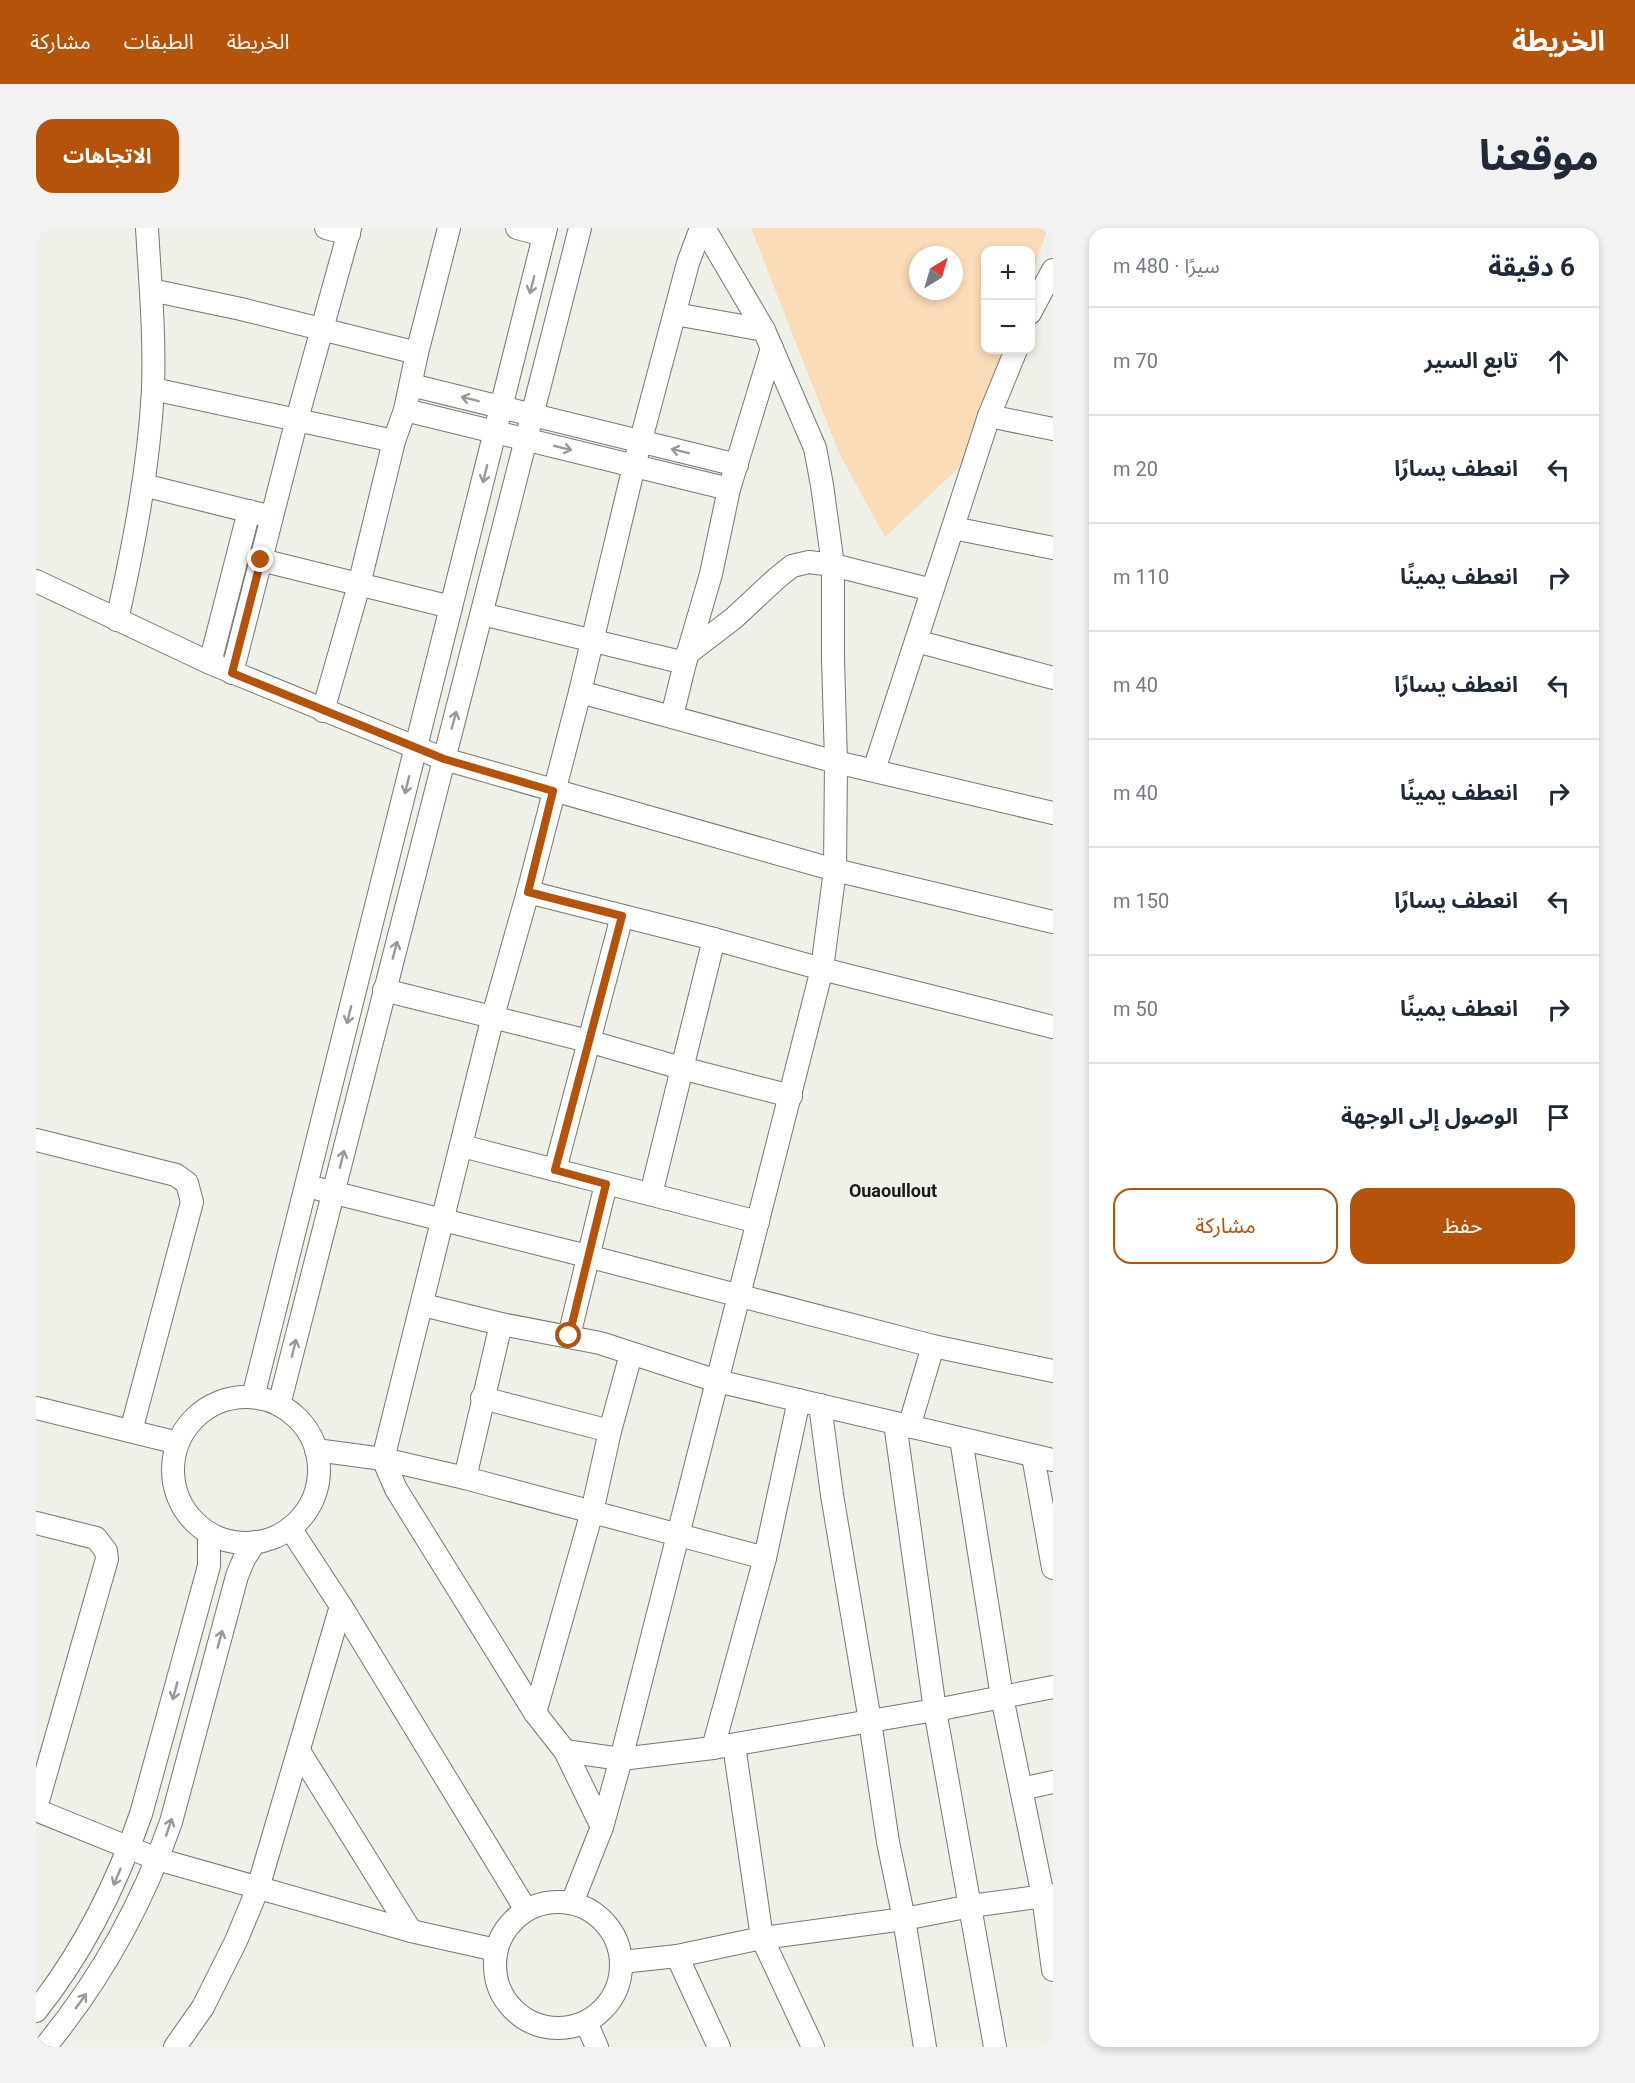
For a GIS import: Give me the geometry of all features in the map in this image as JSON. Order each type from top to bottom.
[{"type":"street","points":[[117,620],[137,528],[153,389],[147,228]]},
{"type":"street","points":[[232,673],[297,419],[349,231],[326,228]]},
{"type":"street","points":[[323,711],[359,585],[394,441],[405,410],[449,228]]},
{"type":"street","points":[[253,1397],[545,231],[517,228]]},
{"type":"street","points":[[279,1405],[580,228]]},
{"type":"street","points":[[602,1827],[565,1751],[535,1713],[396,1489],[383,1459],[493,1017],[580,692],[634,466],[688,263],[703,228]]},
{"type":"street","points":[[572,1903],[602,1827],[621,1759],[677,1533],[759,1222],[822,969],[835,870],[836,762],[832,659],[834,565],[815,448],[768,339],[703,228]]},
{"type":"street","points":[[1039,308],[1053,270]]},
{"type":"street","points":[[151,290],[241,309],[417,353]]},
{"type":"street","points":[[675,314],[768,339]]},
{"type":"street","points":[[672,716],[711,574],[729,489],[768,339]]},
{"type":"street","points":[[874,770],[989,416],[1014,354]]},
{"type":"street","points":[[411,385],[737,465]]},
{"type":"street","points":[[153,389],[394,441]]},
{"type":"street","points":[[405,410],[729,489]]},
{"type":"street","points":[[989,416],[1053,429]]},
{"type":"street","points":[[143,485],[272,516]]},
{"type":"street","points":[[210,663],[249,512]]},
{"type":"street","points":[[953,528],[1053,548]]},
{"type":"street","points":[[261,560],[452,607]]},
{"type":"street","points":[[686,659],[792,566],[809,562],[834,565],[932,590]]},
{"type":"street","points":[[36,582],[232,673],[444,759],[835,870],[1053,922]]},
{"type":"street","points":[[482,614],[592,641],[686,659]]},
{"type":"street","points":[[916,641],[1053,678]]},
{"type":"street","points":[[580,692],[836,762],[1053,813]]},
{"type":"street","points":[[528,892],[1053,1027]]},
{"type":"street","points":[[555,1170],[622,916]]},
{"type":"street","points":[[651,1194],[714,939]]},
{"type":"street","points":[[384,990],[588,1041],[790,1096]]},
{"type":"street","points":[[36,1140],[176,1175],[187,1183],[192,1202],[131,1431]]},
{"type":"street","points":[[462,1146],[759,1222]]},
{"type":"street","points":[[569,1336],[606,1184]]},
{"type":"street","points":[[306,1185],[933,1347],[1053,1371]]},
{"type":"street","points":[[423,1305],[600,1343],[717,1381],[1043,1458],[1053,1568]]},
{"type":"street","points":[[465,1478],[501,1323]]},
{"type":"street","points":[[933,1347],[902,1425],[935,1710],[995,2047]]},
{"type":"street","points":[[535,1713],[592,1512],[610,1431],[631,1354]]},
{"type":"street","points":[[234,1397],[253,1397],[279,1405],[296,1416],[308,1432],[316,1450],[319,1472],[315,1493],[305,1512],[290,1528],[274,1537],[255,1542],[231,1541],[209,1533],[187,1513],[175,1486],[174,1457],[187,1426],[200,1412],[234,1397]]},
{"type":"street","points":[[482,1398],[610,1431]]},
{"type":"street","points":[[810,1403],[765,1558],[723,1746],[762,1938],[813,2047]]},
{"type":"street","points":[[810,1403],[832,1495],[888,1842],[904,1919],[925,2047]]},
{"type":"street","points":[[36,1408],[178,1443]]},
{"type":"street","points":[[961,1439],[1002,1697],[1021,1789],[1048,1896],[1053,1970]]},
{"type":"street","points":[[316,1450],[383,1459],[465,1478],[765,1558]]},
{"type":"street","points":[[36,1523],[96,1538],[106,1551],[107,1559],[36,1809],[158,1859],[411,1931],[496,1950]]},
{"type":"street","points":[[290,1528],[341,1606],[526,1910]]},
{"type":"street","points":[[36,2011],[93,1926],[129,1849],[141,1814],[209,1566],[209,1533]]},
{"type":"street","points":[[45,2047],[81,2001],[107,1961],[126,1928],[158,1859],[171,1822],[237,1576],[244,1558],[255,1542]]},
{"type":"street","points":[[175,2047],[203,2007],[236,1941],[258,1888],[341,1606]]},
{"type":"street","points":[[565,1751],[621,1759],[723,1746],[935,1710],[1053,1687]]},
{"type":"street","points":[[299,1751],[411,1931]]},
{"type":"street","points":[[1021,1789],[1053,1782]]},
{"type":"street","points":[[622,1962],[677,1956],[762,1938],[904,1919],[971,1906],[1048,1896]]},
{"type":"street","points":[[556,1901],[572,1903],[591,1911],[607,1924],[618,1942],[622,1962],[620,1981],[613,1998],[602,2012],[586,2022],[547,2038],[512,2009],[500,1991],[495,1970],[496,1950],[503,1933],[513,1920],[526,1910],[556,1901]]},
{"type":"street","points":[[677,1956],[719,2047]]},
{"type":"street","points":[[586,2022],[597,2047]]},
{"type":"shaded area","points":[[751,228],[1048,228],[1035,265],[1035,246],[981,246],[981,354],[1004,354],[964,463],[885,537],[839,453]]},
{"type":"district","name":"Ouaoullout","points":[[893,1190]]},
{"type":"route","points":[[261,560],[232,673],[444,759],[553,791],[528,892],[622,916],[555,1170],[606,1184],[569,1336]]}]
